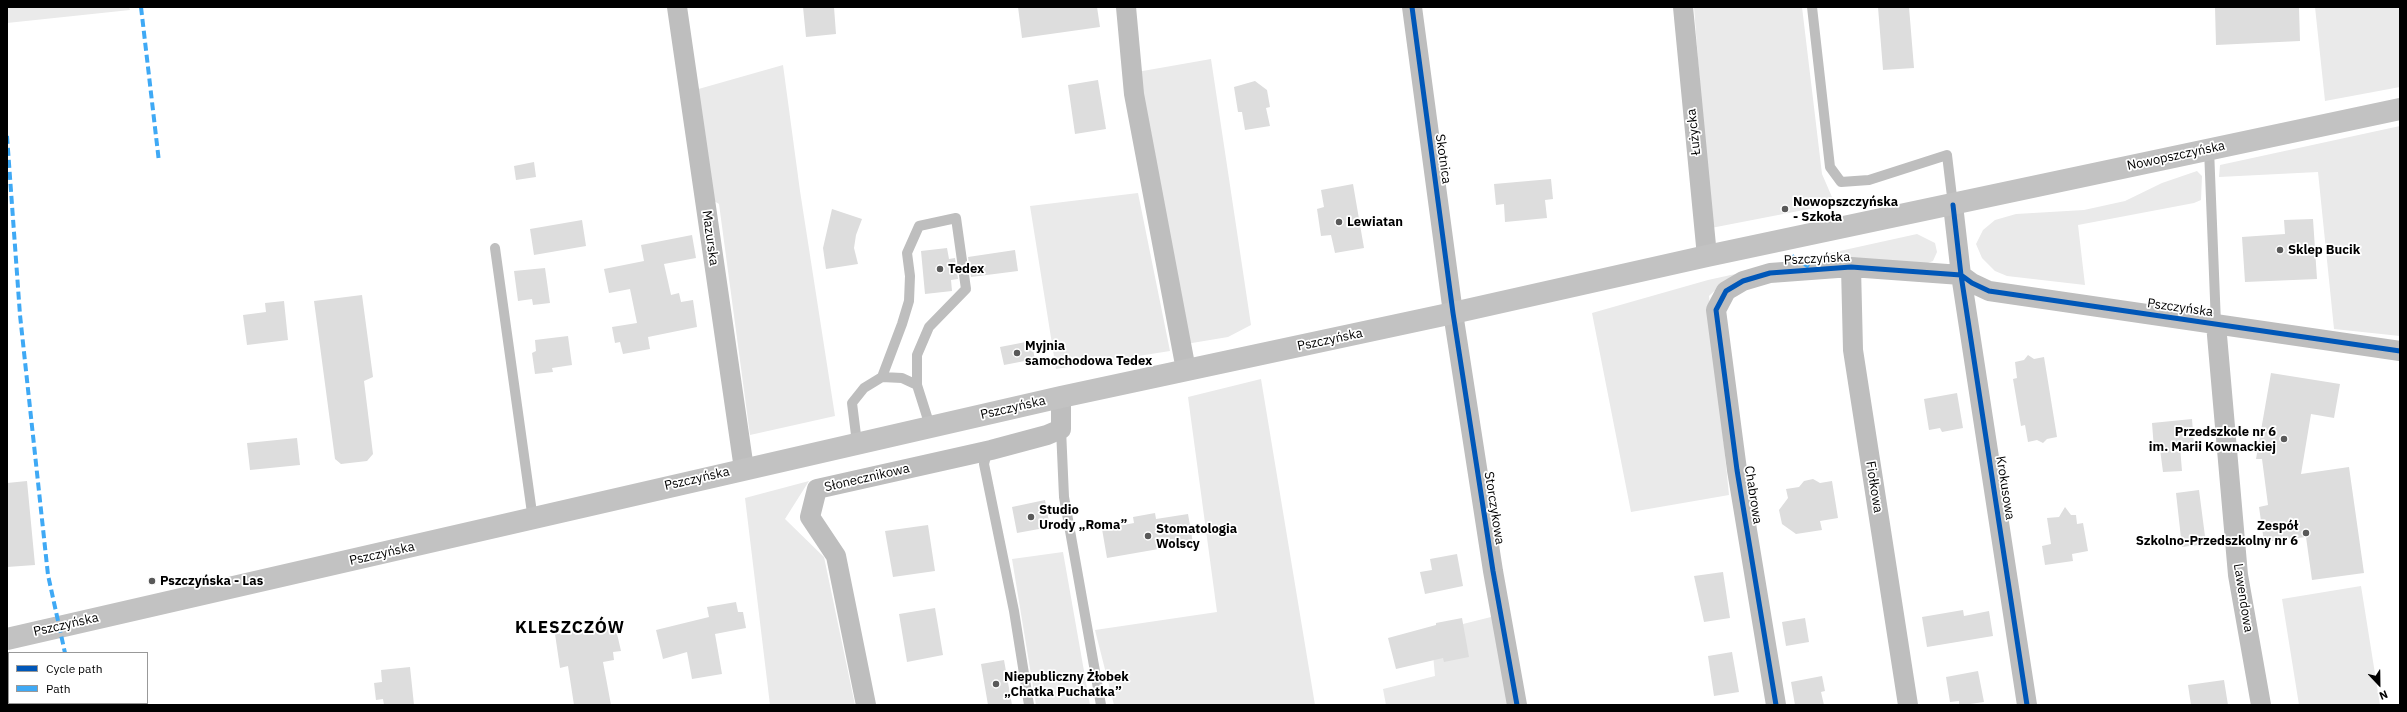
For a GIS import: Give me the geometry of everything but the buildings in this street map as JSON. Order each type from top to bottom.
[{"type":"main road","name":"Nowopszczyńska","points":[[1953,205],[2400,109]]},
{"type":"main road","name":"Pszczyńska","points":[[7,639],[533,520],[930,426],[1453,313],[1707,256],[1953,205]]},
{"type":"street","name":"Mazurska","points":[[677,7],[744,469]]},
{"type":"street","points":[[1126,7],[1134,94],[1186,370]]},
{"type":"street","name":"Skotnica","points":[[1412,7],[1453,313]]},
{"type":"street","name":"Łużycka","points":[[1683,7],[1707,256]]},
{"type":"street","points":[[1953,205],[1961,275]]},
{"type":"street","name":"Pszczyńska","points":[[1726,291],[1743,281],[1770,273],[1851,267],[1961,275],[1972,283],[1989,291],[2400,351]]},
{"type":"street","name":"Fiołkowa","points":[[1851,267],[1854,350],[1908,705]]},
{"type":"street","name":"Krokusowa","points":[[1961,275],[2027,705]]},
{"type":"street","name":"Chabrowa","points":[[1726,291],[1716,310],[1737,470],[1776,705]]},
{"type":"street","name":"Storczykowa","points":[[1453,313],[1493,571],[1517,705]]},
{"type":"street","name":"Lawendowa","points":[[2216,324],[2238,575],[2261,705]]},
{"type":"street","points":[[1060,429],[1061,397]]},
{"type":"street","name":"Słonecznikowa","points":[[866,705],[836,556],[810,517],[817,489],[991,450],[1060,429]]},
{"type":"lane","points":[[1812,7],[1830,167],[1841,182],[1869,180],[1947,155],[1953,205]]},
{"type":"lane","points":[[2209,149],[2216,324]]},
{"type":"lane","points":[[882,377],[909,302],[910,276],[907,253],[918,226],[956,218],[966,288],[929,327],[917,355],[916,384],[930,426]]},
{"type":"lane","points":[[495,248],[533,520]]},
{"type":"lane","points":[[857,443],[852,403],[864,388],[882,377],[902,378],[916,384]]},
{"type":"lane","points":[[1060,429],[1064,497],[1101,705]]},
{"type":"lane","points":[[991,450],[986,456],[984,464],[1014,611],[1029,705]]},
{"type":"shaded area","points":[[7,7],[129,7],[130,10],[7,23]]},
{"type":"shaded area","points":[[1694,7],[1802,7],[1822,174],[1835,204],[1711,228]]},
{"type":"shaded area","points":[[2315,7],[2400,7],[2400,87],[2325,101]]},
{"type":"shaded area","points":[[1211,59],[1251,325],[1228,337],[1186,344],[1137,72]]},
{"type":"shaded area","points":[[783,65],[800,191],[835,416],[750,435],[719,204],[704,195],[695,90]]},
{"type":"shaded area","points":[[2400,126],[2400,336],[2334,329],[2318,172],[2219,177],[2220,165]]},
{"type":"shaded area","points":[[2197,171],[2202,176],[2201,200],[2194,203],[2078,225],[2085,285],[2007,276],[1995,271],[1982,258],[1976,244],[1983,230],[1995,220],[2016,214],[2084,210],[2125,201],[2162,183]]},
{"type":"shaded area","points":[[1138,193],[1170,351],[1056,369],[1030,206]]},
{"type":"shaded area","points":[[1917,234],[1935,243],[1937,252],[1933,261],[1925,264],[1886,264],[1826,259],[1790,264],[1726,280],[1709,296],[1729,495],[1631,512],[1592,313],[1708,280]]},
{"type":"shaded area","points":[[1261,379],[1315,705],[1114,705],[1095,630],[1217,612],[1188,397]]},
{"type":"shaded area","points":[[809,481],[785,519],[824,557],[855,705],[770,705],[745,498]]},
{"type":"shaded area","points":[[1063,552],[1090,705],[1036,705],[1012,559]]},
{"type":"shaded area","points":[[2361,586],[2380,705],[2299,705],[2282,599]]},
{"type":"shaded area","points":[[1495,616],[1511,705],[1386,705],[1383,689],[1435,676],[1431,632]]},
{"type":"marked path","points":[[141,7],[159,162]]},
{"type":"marked path","points":[[7,136],[20,315],[48,575],[65,652]]},
{"type":"marked path","points":[[1792,256],[1812,269]]},
{"type":"cycle path","points":[[1412,7],[1453,313],[1493,571],[1517,705]]},
{"type":"cycle path","points":[[1953,205],[1961,275],[1972,283],[1989,291],[2400,351]]},
{"type":"cycle path","points":[[1776,705],[1737,470],[1716,310],[1726,291],[1743,281],[1770,273],[1851,267],[1961,275],[2027,705]]},
{"type":"place","name":"Nowopszczyńska - Szkoła","points":[[1785,209]]},
{"type":"place","name":"Lewiatan","points":[[1339,222]]},
{"type":"place","name":"Sklep Bucik","points":[[2280,250]]},
{"type":"place","name":"Tedex","points":[[940,269]]},
{"type":"place","name":"Myjnia samochodowa Tedex","points":[[1017,353]]},
{"type":"place","name":"Przedszkole nr 6 im. Marii Kownackiej","points":[[2284,439]]},
{"type":"place","name":"Studio Urody „Roma”","points":[[1031,517]]},
{"type":"place","name":"Zespół Szkolno-Przedszkolny nr 6","points":[[2306,533]]},
{"type":"place","name":"Stomatologia Wolscy","points":[[1148,536]]},
{"type":"place","name":"Pszczyńska - Las","points":[[152,581]]},
{"type":"place","name":"Niepubliczny Żłobek „Chatka Puchatka”","points":[[996,684]]},
{"type":"district","name":"KLESZCZÓW","points":[[570,628]]}]
